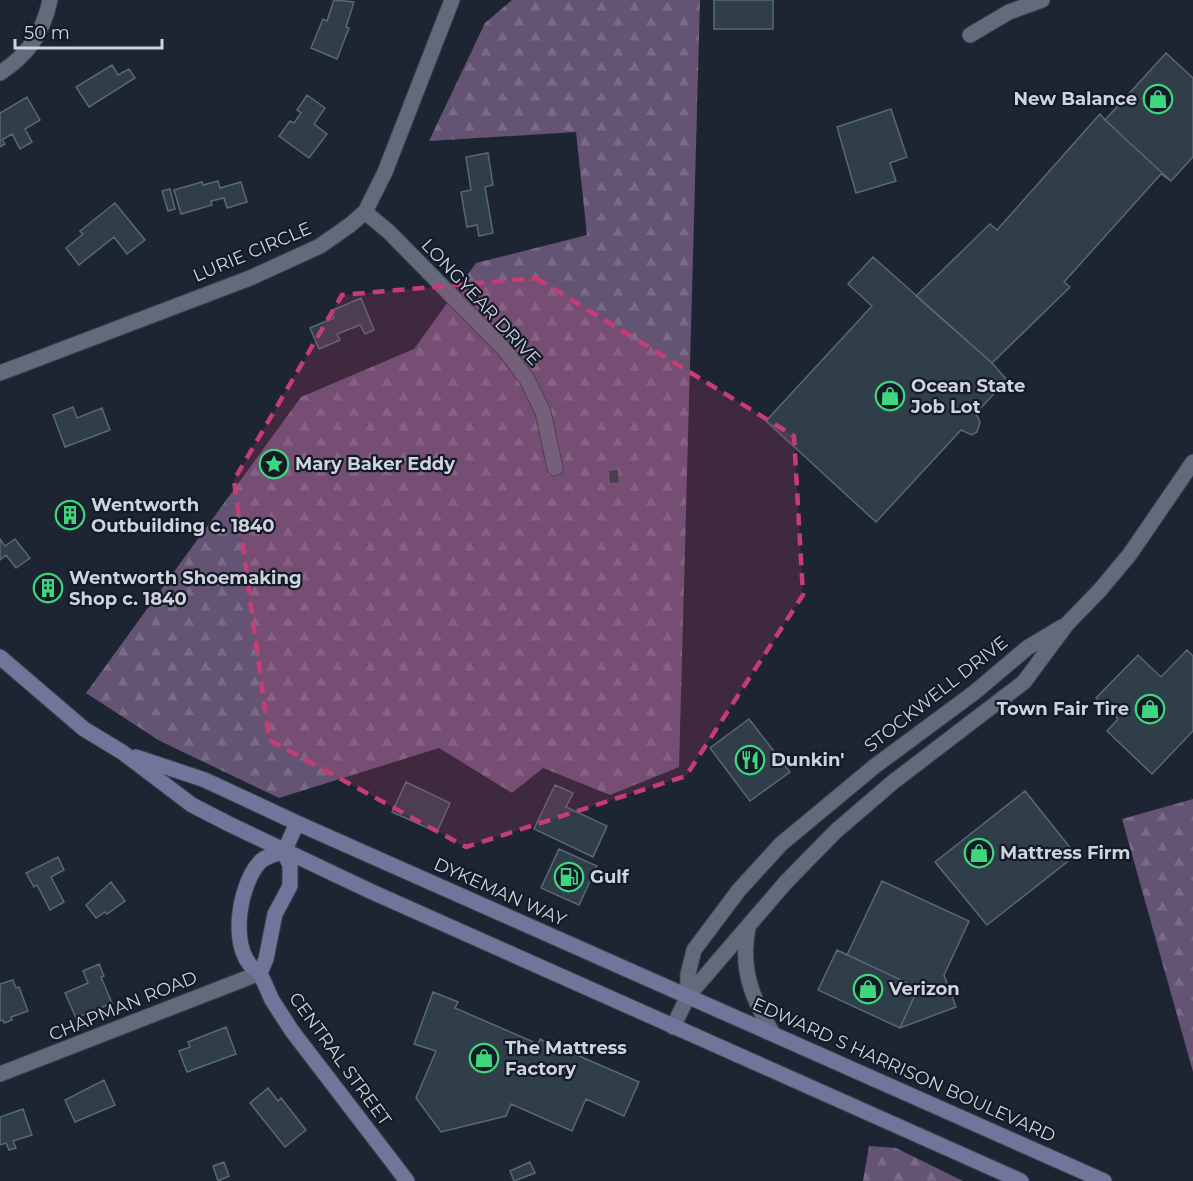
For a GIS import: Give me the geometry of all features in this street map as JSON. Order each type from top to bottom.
[{"type":"main road","points":[[0,657],[62,713],[122,752],[192,805],[284,852],[1021,1181]]},
{"type":"main road","points":[[122,752],[205,780],[297,823],[284,852],[290,865],[290,886],[275,914],[266,959],[260,973]]},
{"type":"main road","name":"DYKEMAN WAY","points":[[297,823],[688,996]]},
{"type":"main road","name":"CENTRAL STREET","points":[[284,852],[266,857],[259,862],[250,876],[242,901],[239,929],[242,951],[246,961],[260,973],[272,1000],[292,1031],[407,1181]]},
{"type":"main road","name":"EDWARD S HARRISON BOULEVARD","points":[[688,996],[1104,1181]]},
{"type":"street","points":[[0,73],[26,54],[37,39],[50,0]]},
{"type":"street","name":"LURIE CIRCLE","points":[[0,373],[277,267],[320,246],[351,225],[365,212],[385,172],[452,0]]},
{"type":"street","points":[[970,35],[1009,12],[1042,0]]},
{"type":"street","name":"LONGYEAR DRIVE","points":[[365,212],[389,232],[497,342],[527,379],[543,412],[555,468]]},
{"type":"street","name":"STOCKWELL DRIVE","points":[[673,1027],[688,996],[786,882],[836,831],[893,782],[1024,682],[1067,624],[1100,591],[1130,554],[1193,462]]},
{"type":"street","name":"STOCKWELL DRIVE","points":[[688,996],[688,974],[694,950],[739,890],[781,844],[875,766],[975,692],[1027,648],[1067,624]]},
{"type":"street","points":[[748,928],[745,951],[746,979],[772,1032]]},
{"type":"street","name":"CHAPMAN ROAD","points":[[0,1074],[260,973]]},
{"type":"highlighted area","points":[[536,278],[794,436],[803,595],[686,776],[466,847],[269,740],[234,480],[342,295]]},
{"type":"green space","points":[[512,0],[700,0],[679,767],[610,795],[543,768],[512,793],[439,748],[279,798],[160,741],[86,693],[301,397],[414,349],[476,263],[587,235],[576,132],[429,141],[485,23]]},
{"type":"green space","points":[[1193,799],[1193,1072],[1122,819]]},
{"type":"green space","points":[[869,1146],[896,1148],[963,1181],[863,1181]]},
{"type":"building","points":[[334,0],[354,2],[346,27],[349,28],[337,59],[311,48],[323,19],[327,21]]},
{"type":"building","points":[[714,0],[773,0],[773,29],[714,29]]},
{"type":"building","points":[[1166,53],[1193,78],[1193,157],[1171,181],[1161,174],[1064,282],[1070,287],[992,363],[916,296],[990,224],[997,230],[1100,114],[1105,120]]},
{"type":"building","name":"New Balance","points":[[1166,53],[1193,78],[1193,157],[1171,181],[1105,120]]},
{"type":"building","points":[[112,65],[118,75],[129,69],[135,78],[89,107],[76,87]]},
{"type":"building","points":[[307,95],[325,108],[314,124],[327,134],[309,158],[279,136],[290,121],[294,123],[301,113],[297,110]]},
{"type":"building","points":[[27,97],[40,120],[25,129],[32,142],[20,149],[12,134],[2,140],[5,144],[0,147],[0,113]]},
{"type":"building","points":[[891,109],[907,157],[890,163],[896,181],[856,193],[837,127]]},
{"type":"building","points":[[488,153],[493,185],[485,187],[493,233],[479,236],[477,225],[467,227],[461,192],[471,190],[466,157]]},
{"type":"building","points":[[218,181],[220,188],[241,182],[247,202],[227,208],[224,198],[211,201],[212,205],[181,214],[174,190],[202,182],[203,185]]},
{"type":"building","points":[[170,189],[175,209],[168,211],[162,191]]},
{"type":"building","points":[[115,203],[145,240],[127,254],[114,237],[79,265],[66,248],[83,234],[80,231]]},
{"type":"building","name":"Ocean State Job Lot","points":[[873,257],[992,363],[1007,380],[976,413],[980,422],[977,432],[972,435],[961,430],[876,522],[766,421],[872,306],[848,284]]},
{"type":"building","points":[[361,298],[374,330],[365,334],[360,325],[337,334],[340,340],[319,349],[310,328],[334,318],[331,311]]},
{"type":"building","points":[[73,407],[77,418],[102,408],[110,430],[65,447],[53,415]]},
{"type":"building","points":[[618,469],[620,483],[609,484],[608,470]]},
{"type":"building","name":"Wentworth Outbuilding c. 1840","points":[[72,502],[83,516],[68,528],[58,514]]},
{"type":"building","points":[[0,539],[5,546],[15,539],[30,558],[16,568],[6,555],[0,560]]},
{"type":"building","name":"Wentworth Shoemaking Shop c. 1840","points":[[49,579],[57,589],[47,598],[38,588]]},
{"type":"building","name":"Town Fair Tire","points":[[1187,650],[1193,656],[1193,731],[1152,774],[1107,731],[1118,719],[1096,698],[1138,655],[1161,677]]},
{"type":"building","name":"Dunkin'","points":[[749,719],[790,772],[750,801],[710,748]]},
{"type":"building","points":[[406,782],[450,803],[437,832],[392,812]]},
{"type":"building","points":[[555,785],[573,793],[566,807],[607,826],[593,857],[534,829]]},
{"type":"building","points":[[1025,791],[1076,855],[987,925],[935,862]]},
{"type":"building","name":"Gulf","points":[[559,849],[597,866],[579,905],[541,888]]},
{"type":"building","points":[[58,857],[64,870],[51,877],[64,902],[50,910],[37,885],[34,887],[26,873]]},
{"type":"building","points":[[882,881],[969,921],[944,975],[956,1007],[900,1028],[818,990],[837,950],[847,955]]},
{"type":"building","points":[[111,882],[125,901],[107,914],[105,912],[96,918],[86,905]]},
{"type":"building","name":"Verizon","points":[[837,950],[918,988],[900,1028],[818,990]]},
{"type":"building","points":[[99,964],[104,976],[101,977],[112,1003],[76,1018],[65,993],[88,983],[83,971]]},
{"type":"building","points":[[13,980],[16,988],[19,987],[28,1011],[11,1017],[12,1020],[4,1023],[3,1020],[0,1021],[0,984]]},
{"type":"building","points":[[433,992],[458,1002],[455,1008],[538,1044],[540,1039],[639,1082],[624,1116],[586,1099],[572,1131],[511,1104],[506,1116],[441,1132],[416,1098],[436,1051],[414,1044]]},
{"type":"building","points":[[226,1027],[236,1054],[187,1072],[179,1051],[190,1047],[188,1042]]},
{"type":"building","points":[[104,1080],[115,1105],[75,1122],[65,1100]]},
{"type":"building","points":[[268,1088],[278,1101],[281,1098],[306,1130],[285,1147],[250,1103]]},
{"type":"building","points":[[23,1109],[32,1135],[13,1141],[16,1148],[9,1150],[6,1143],[0,1145],[0,1117]]},
{"type":"building","points":[[224,1162],[229,1176],[218,1181],[213,1166]]},
{"type":"building","points":[[530,1162],[535,1173],[514,1181],[510,1171]]},
{"type":"place","name":"New Balance","points":[[1158,99]]},
{"type":"place","name":"Ocean State Job Lot","points":[[890,396]]},
{"type":"place","name":"Mary Baker Eddy","points":[[274,464]]},
{"type":"place","name":"Wentworth Outbuilding c. 1840","points":[[70,515]]},
{"type":"place","name":"Wentworth Shoemaking Shop c. 1840","points":[[48,588]]},
{"type":"place","name":"Town Fair Tire","points":[[1150,709]]},
{"type":"place","name":"Dunkin'","points":[[750,760]]},
{"type":"place","name":"Mattress Firm","points":[[979,853]]},
{"type":"place","name":"Gulf","points":[[569,877]]},
{"type":"place","name":"Verizon","points":[[868,989]]},
{"type":"place","name":"The Mattress Factory","points":[[484,1058]]}]
